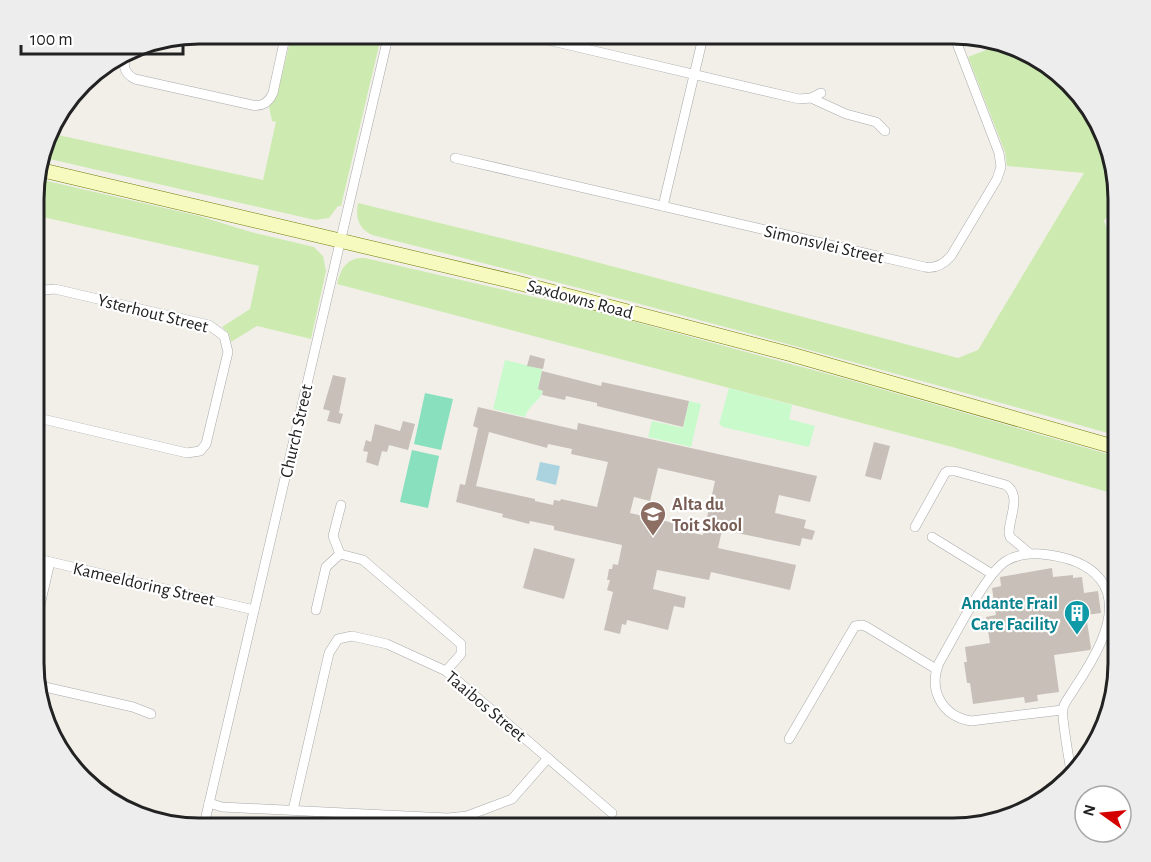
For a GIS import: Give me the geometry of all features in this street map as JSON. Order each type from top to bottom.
[{"type":"street","points":[[125,62],[124,69],[135,79],[256,106],[264,104],[271,98],[284,43]]},
{"type":"street","name":"Church Street","points":[[206,818],[387,43]]},
{"type":"street","points":[[574,43],[799,99],[811,98],[821,93]]},
{"type":"street","points":[[663,206],[701,44]]},
{"type":"street","name":"Simonsvlei Street","points":[[455,158],[925,267],[934,267],[944,263],[951,256],[997,179],[1001,167],[999,153],[957,44]]},
{"type":"street","points":[[811,98],[846,114],[876,122],[885,131]]},
{"type":"street","name":"Saxdowns Road","points":[[46,171],[515,282],[790,354],[1107,445]]},
{"type":"street","name":"Ysterhout Street","points":[[43,291],[55,289],[209,325],[220,331],[226,341],[228,352],[208,440],[200,451],[187,453],[43,419]]},
{"type":"street","points":[[915,527],[945,473],[951,470],[1011,488],[1015,496],[1009,534],[1029,553]]},
{"type":"street","points":[[340,554],[333,536],[341,505]]},
{"type":"street","points":[[932,537],[992,574]]},
{"type":"street","points":[[1062,710],[979,721],[962,720],[948,712],[938,699],[934,682],[936,669],[992,574],[1007,560],[1029,553],[1071,559],[1098,575],[1107,592]]},
{"type":"street","points":[[316,610],[326,567],[340,554]]},
{"type":"street","points":[[340,554],[363,560],[459,641],[462,648],[461,654],[447,671]]},
{"type":"street","name":"Kameeldoring Street","points":[[44,560],[254,610]]},
{"type":"street","points":[[44,591],[51,562]]},
{"type":"street","points":[[1070,764],[1062,710],[1101,642],[1107,622]]},
{"type":"street","points":[[789,739],[855,626],[867,627],[936,669]]},
{"type":"street","name":"Taaibos Street","points":[[292,810],[329,654],[338,639],[352,636],[387,644],[447,671],[612,813]]},
{"type":"street","points":[[46,687],[134,707],[151,714]]},
{"type":"street","points":[[209,803],[222,807],[448,818],[467,816],[512,799],[548,758]]},
{"type":"green space","points":[[290,43],[380,43],[341,206],[338,206],[329,218],[315,220],[49,159],[57,135],[263,180],[276,122],[272,121],[269,107],[277,96]]},
{"type":"green space","points":[[990,48],[1012,55],[1039,70],[1055,82],[1075,104],[1096,139],[1105,168],[1108,198],[1108,215],[1104,221],[1108,231],[1108,433],[746,332],[372,235],[364,230],[358,218],[358,203],[566,254],[958,358],[978,350],[1084,173],[1007,166],[1005,152],[968,57]]},
{"type":"green space","points":[[45,180],[199,216],[251,232],[314,247],[323,256],[326,271],[311,339],[257,326],[231,342],[229,334],[222,327],[250,309],[259,266],[43,217]]},
{"type":"green space","points":[[359,258],[591,310],[839,377],[1107,454],[1107,492],[956,448],[337,284],[346,265]]},
{"type":"green space","points":[[505,360],[542,369],[538,389],[543,391],[525,417],[493,409]]},
{"type":"green space","points":[[729,388],[792,405],[789,419],[815,426],[809,447],[723,427],[719,424]]},
{"type":"green space","points":[[425,393],[453,399],[441,450],[414,444]]},
{"type":"green space","points":[[689,401],[701,404],[691,447],[648,437],[652,421],[683,428]]},
{"type":"green space","points":[[412,450],[439,456],[428,508],[400,502]]},
{"type":"water","points":[[540,462],[560,466],[556,485],[536,480]]},
{"type":"building","points":[[530,355],[545,359],[543,369],[527,366]]},
{"type":"building","points":[[542,371],[601,386],[602,382],[689,401],[683,427],[597,406],[597,403],[566,396],[565,400],[542,395],[543,391],[538,389]]},
{"type":"building","points":[[333,375],[346,378],[339,413],[343,414],[340,424],[327,421],[330,411],[323,409]]},
{"type":"building","points":[[478,407],[577,430],[578,423],[817,476],[810,502],[779,495],[775,513],[806,520],[804,528],[815,531],[812,540],[802,538],[800,546],[722,530],[718,548],[796,565],[790,590],[711,572],[709,580],[657,570],[653,589],[686,597],[684,608],[674,606],[668,630],[627,620],[626,625],[622,624],[620,634],[604,630],[613,592],[607,590],[610,580],[607,580],[609,569],[612,569],[613,564],[618,565],[622,545],[554,530],[554,526],[530,521],[529,524],[502,517],[503,514],[456,502],[460,484],[465,485],[478,428],[473,426]],"holes":[[[489,432],[547,448],[548,444],[572,449],[571,454],[608,462],[597,507],[561,499],[560,501],[554,500],[553,505],[476,486]],[[658,468],[715,481],[703,535],[673,529],[674,523],[630,513],[634,497],[650,501]]]},
{"type":"building","points":[[403,421],[415,424],[408,450],[389,445],[387,452],[382,451],[378,466],[366,462],[368,452],[363,451],[366,440],[371,442],[375,424],[400,431]]},
{"type":"building","points":[[874,442],[890,446],[881,480],[865,476]]},
{"type":"building","points":[[534,548],[575,559],[564,599],[523,588]]},
{"type":"building","name":"Andante Frail Care Facility","points":[[1052,568],[1053,577],[1073,575],[1073,578],[1082,577],[1084,593],[1098,591],[1101,613],[1086,615],[1090,650],[1054,655],[1059,692],[1037,695],[1038,701],[1025,703],[1024,697],[973,704],[964,662],[967,662],[965,647],[990,643],[986,617],[996,615],[992,588],[1001,586],[1000,577]]},
{"type":"place","name":"Alta du Toit Skool","points":[[653,537]]},
{"type":"place","name":"Andante Frail Care Facility","points":[[1077,636]]}]
